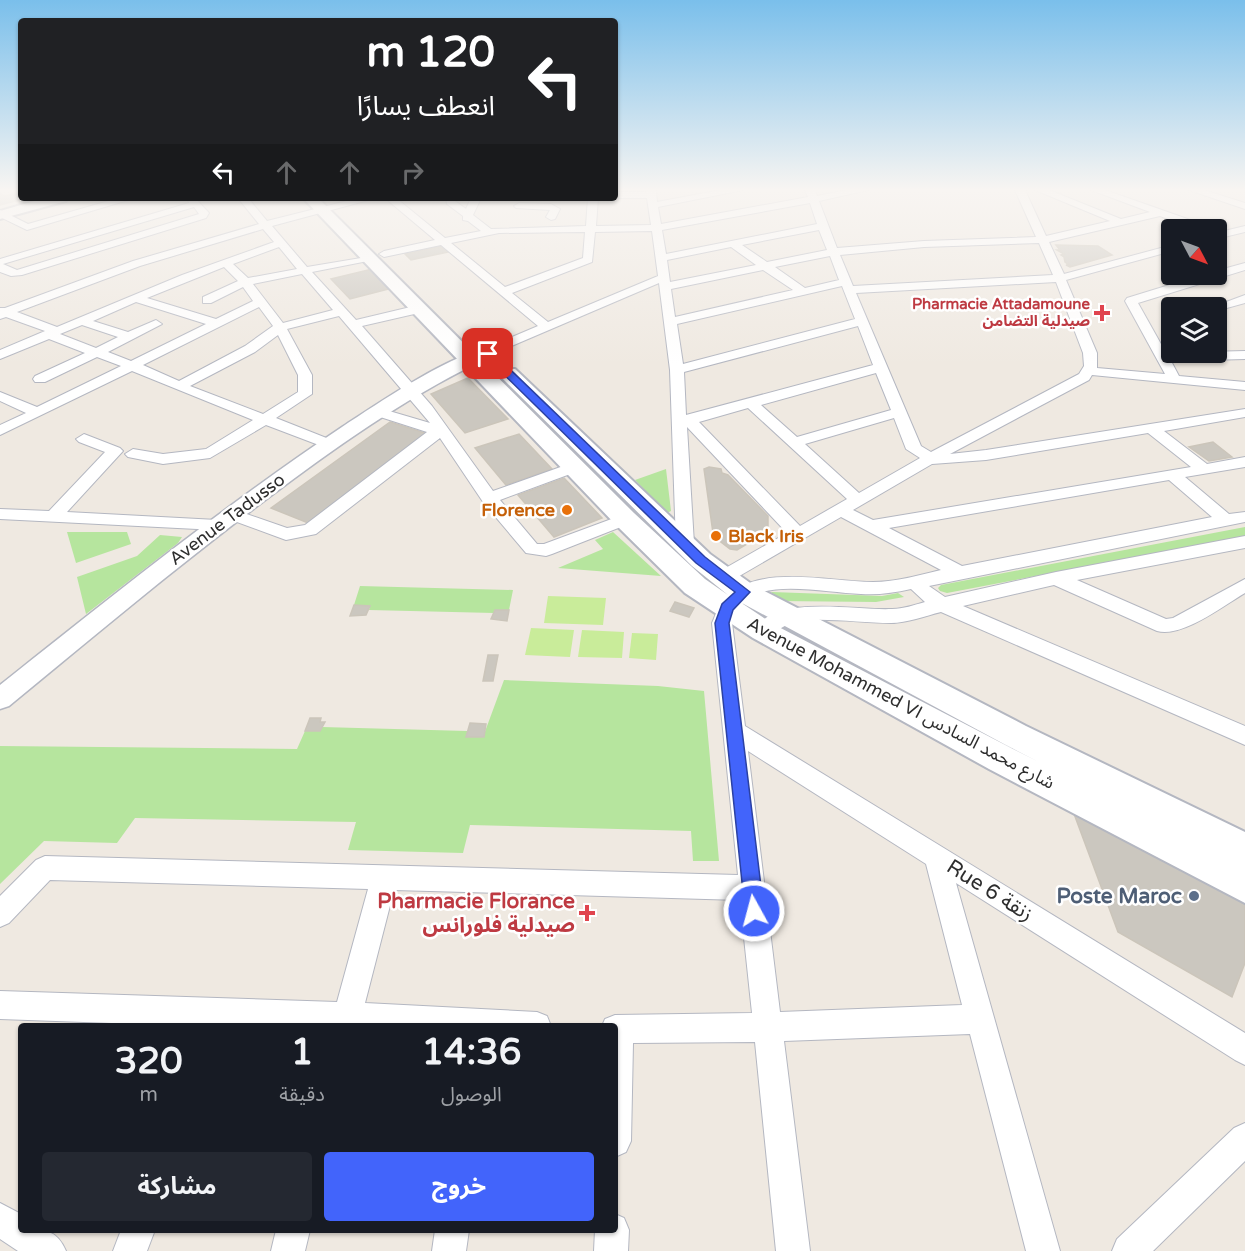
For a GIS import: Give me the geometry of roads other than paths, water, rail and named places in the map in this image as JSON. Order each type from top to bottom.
[{"type":"main road","name":"Avenue Mohammed VI شارع محمد السادس","points":[[368,248],[685,544],[730,592],[774,623],[1001,759],[1245,885]]},
{"type":"main road","name":"Avenue Mohammed VI شارع محمد السادس","points":[[376,256],[419,309],[473,346],[575,467],[695,586],[730,592]]},
{"type":"main road","name":"Avenue Mohammed VI شارع محمد السادس","points":[[774,623],[1015,735],[1245,849]]},
{"type":"street","points":[[0,261],[45,248]]},
{"type":"street","points":[[0,267],[11,273],[18,273],[96,248]]},
{"type":"street","points":[[98,248],[129,266]]},
{"type":"street","points":[[2,313],[129,266],[187,248]]},
{"type":"street","points":[[0,355],[186,277],[265,248]]},
{"type":"street","points":[[285,248],[411,391],[489,498],[530,548],[539,552],[625,519]]},
{"type":"street","points":[[207,300],[245,282],[409,248]]},
{"type":"street","points":[[450,248],[545,326]]},
{"type":"street","points":[[504,292],[588,260],[589,248]]},
{"type":"street","points":[[660,248],[685,419],[685,544]]},
{"type":"street","points":[[662,258],[711,248]]},
{"type":"street","points":[[739,248],[802,292]]},
{"type":"street","points":[[832,248],[914,449],[929,459],[986,455],[1245,413]]},
{"type":"street","points":[[473,346],[545,326],[665,282],[765,267],[833,252],[874,248]]},
{"type":"street","points":[[793,1251],[722,623],[730,592],[798,534],[929,459],[1076,383],[1088,371],[1092,360],[1046,248]]},
{"type":"street","points":[[670,322],[802,292],[847,286],[909,288],[981,280],[1060,278],[1161,251]]},
{"type":"street","points":[[149,260],[186,277]]},
{"type":"street","points":[[134,454],[163,459],[210,453],[305,394],[305,375],[280,327],[245,282],[225,262]]},
{"type":"street","points":[[1161,355],[1131,301],[1241,270]]},
{"type":"street","points":[[135,298],[215,323]]},
{"type":"street","points":[[1227,305],[1245,299]]},
{"type":"street","points":[[0,431],[260,302]]},
{"type":"street","points":[[352,326],[419,309]]},
{"type":"street","points":[[179,387],[250,349],[280,327],[340,312]]},
{"type":"street","points":[[2,313],[179,387],[329,444]]},
{"type":"street","points":[[80,320],[129,338]]},
{"type":"street","points":[[677,370],[862,321]]},
{"type":"street","points":[[40,379],[156,324]]},
{"type":"street","name":"Avenue Tadusso","points":[[0,699],[224,519],[473,346]]},
{"type":"street","points":[[1227,356],[1245,355]]},
{"type":"street","points":[[1165,363],[1175,380]]},
{"type":"street","points":[[685,419],[881,367]]},
{"type":"street","points":[[1088,371],[1245,386]]},
{"type":"street","points":[[0,396],[36,412]]},
{"type":"street","points":[[752,403],[857,500]]},
{"type":"street","points":[[379,412],[441,432]]},
{"type":"street","points":[[794,443],[899,412]]},
{"type":"street","points":[[685,419],[798,534]]},
{"type":"street","points":[[1151,428],[1205,470]]},
{"type":"street","points":[[0,514],[53,517],[224,519],[286,534],[310,530],[432,436],[441,432]]},
{"type":"street","points":[[53,517],[115,451],[84,439]]},
{"type":"street","points":[[872,526],[1245,462]]},
{"type":"street","points":[[489,498],[575,467]]},
{"type":"street","points":[[1173,475],[1225,520]]},
{"type":"street","points":[[840,510],[959,572]]},
{"type":"street","points":[[730,592],[770,584],[877,588],[1245,517]]},
{"type":"street","points":[[774,623],[809,613],[894,616],[945,606],[1056,578],[1245,542]]},
{"type":"street","points":[[1056,578],[1164,626],[1177,624],[1245,585]]},
{"type":"street","points":[[915,581],[924,592],[945,606],[1239,726]]},
{"type":"street","name":"Rue 6 زنقة","points":[[734,731],[1245,1050]]},
{"type":"street","points":[[936,856],[1043,1251]]},
{"type":"street","points":[[0,914],[45,868],[752,888]]},
{"type":"street","points":[[347,1021],[384,878]]},
{"type":"street","points":[[0,1005],[217,1020],[415,1023]]},
{"type":"street","points":[[618,1029],[767,1027],[981,1018]]},
{"type":"street","points":[[1129,1251],[1245,1139]]},
{"type":"street","points":[[0,1220],[18,1231]]},
{"type":"street","points":[[21,1233],[49,1251]]},
{"type":"street","points":[[130,1251],[137,1233]]},
{"type":"street","points":[[288,1251],[292,1233]]},
{"type":"street","points":[[449,1251],[452,1233]]},
{"type":"street","points":[[612,1233],[612,1251]]},
{"type":"place","name":"Pharmacie Attadamoune صيدلية التضامن","points":[[1102,313]]},
{"type":"place","name":"Florence","points":[[567,510]]},
{"type":"place","name":"Black Iris","points":[[716,536]]},
{"type":"place","name":"Poste Maroc","points":[[1194,896]]},
{"type":"place","name":"Pharmacie Florance صيدلية فلورانس","points":[[587,913]]}]
